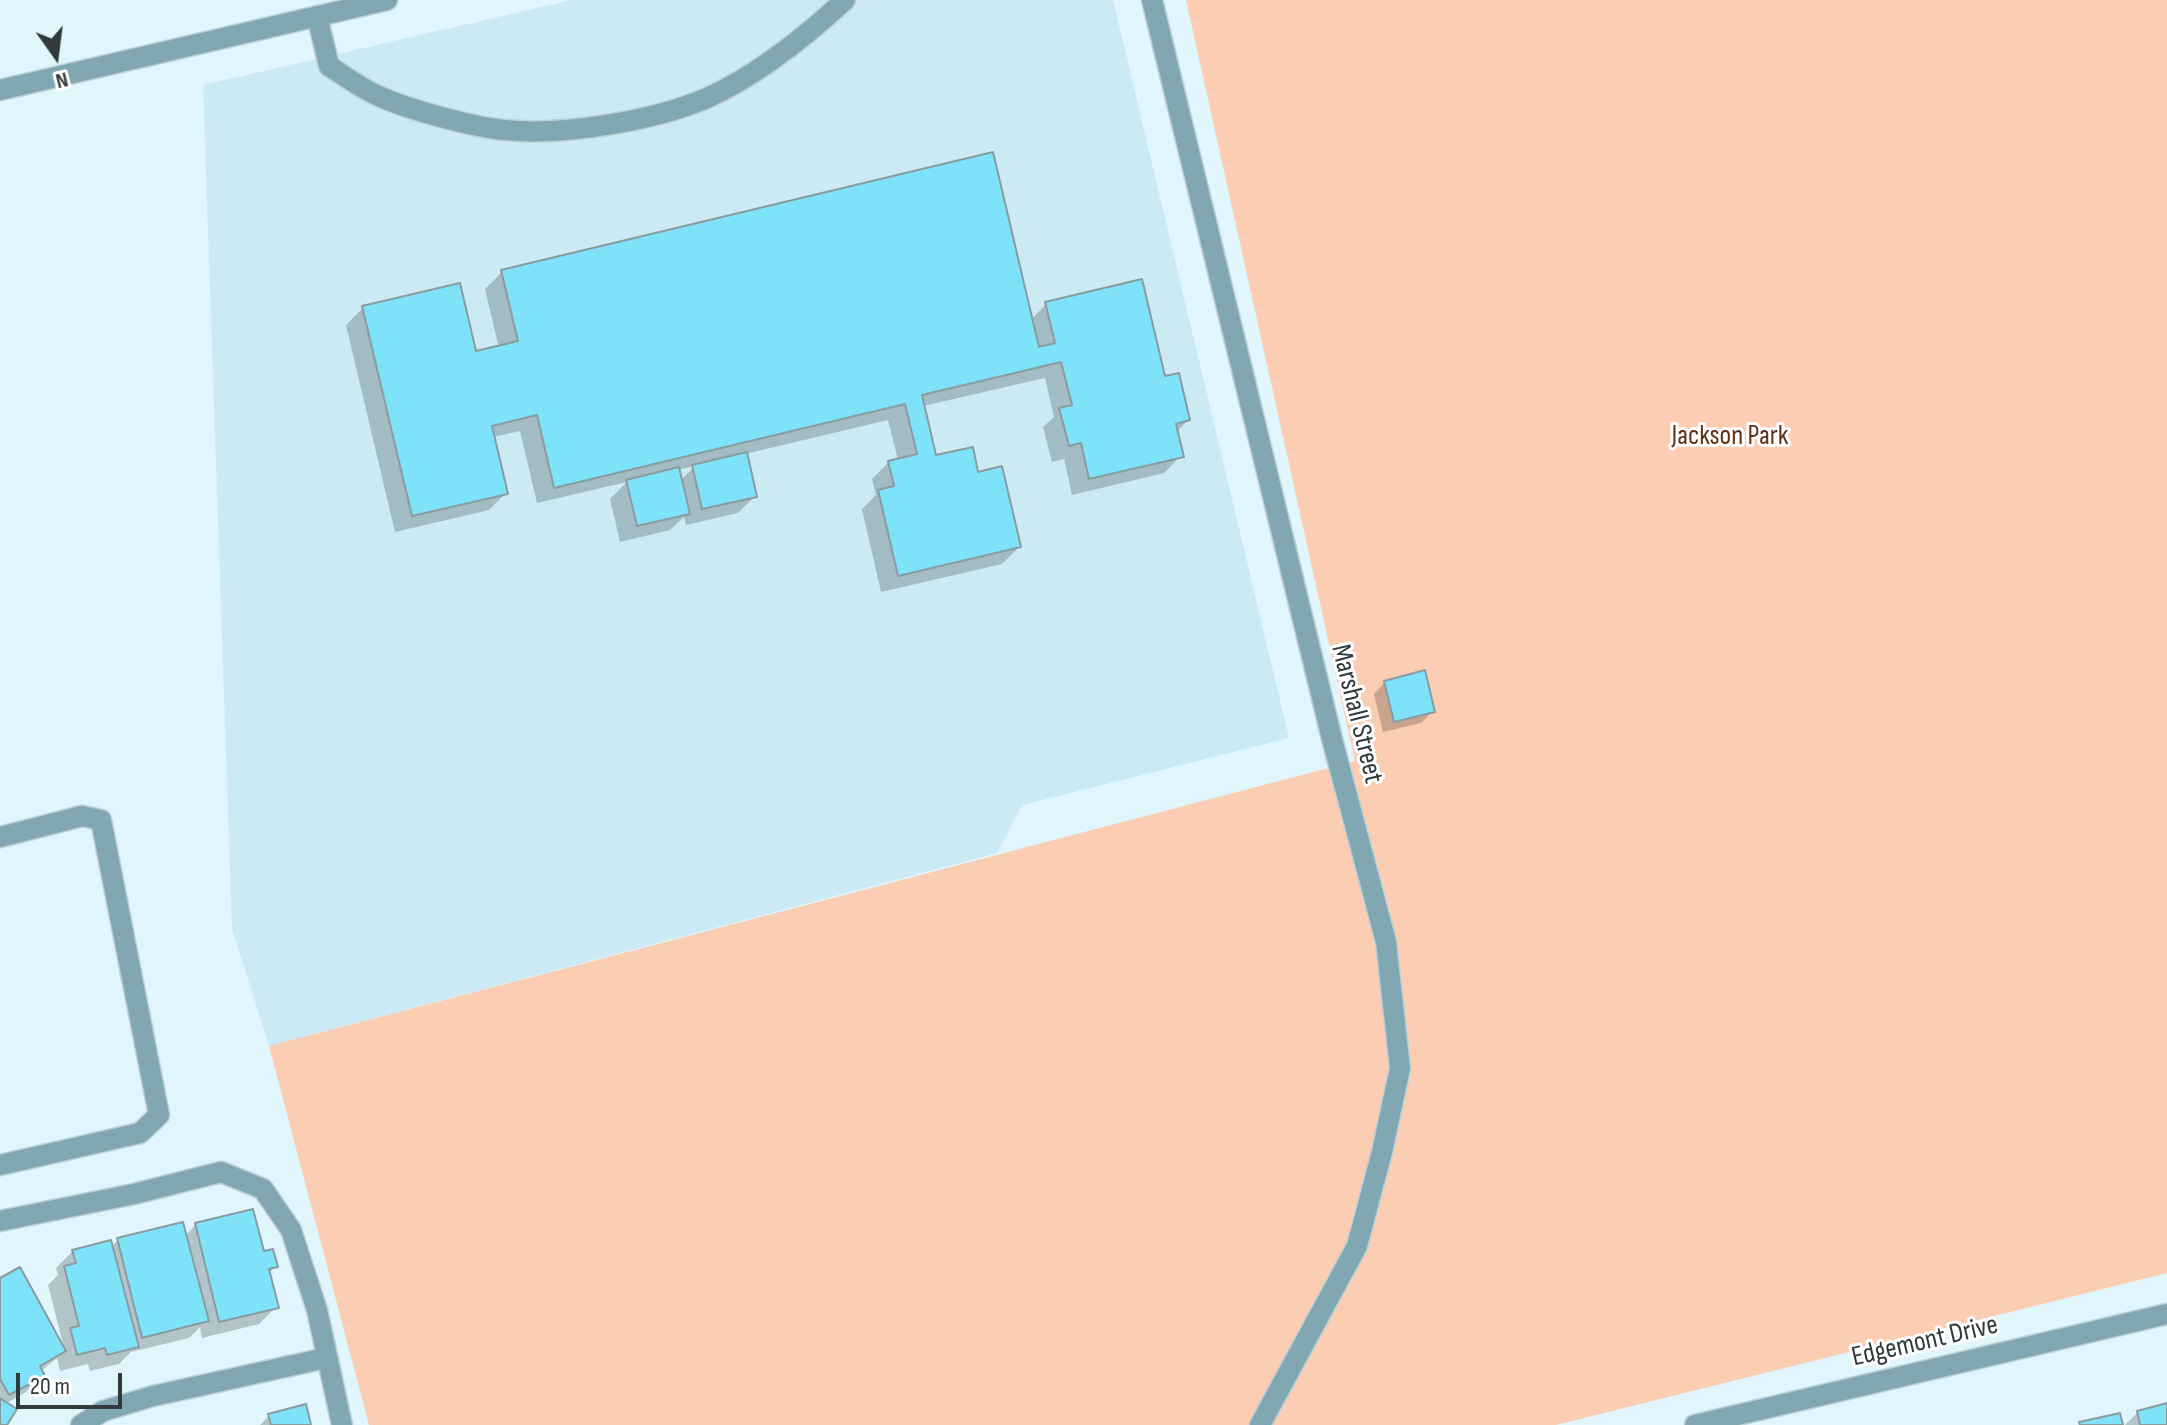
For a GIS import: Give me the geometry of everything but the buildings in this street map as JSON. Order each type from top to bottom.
[{"type":"street","points":[[0,90],[387,0]]},
{"type":"street","points":[[317,16],[329,66],[381,97],[440,116],[504,130],[570,129],[640,120],[707,97],[770,62],[845,0]]},
{"type":"street","name":"Marshall Street","points":[[1152,0],[1332,739],[1386,942],[1400,1068],[1357,1246],[1260,1425]]},
{"type":"street","points":[[0,837],[82,816],[101,820],[159,1115],[140,1133],[0,1165]]},
{"type":"street","points":[[0,1221],[134,1194],[221,1172],[263,1189],[291,1230],[317,1310],[342,1425]]},
{"type":"street","name":"Edgemont Drive","points":[[1695,1425],[2167,1314]]},
{"type":"street","points":[[81,1425],[103,1411],[153,1396],[326,1358]]},
{"type":"shaded area","points":[[572,0],[1113,0],[1289,738],[1022,805],[997,853],[269,1046],[232,929],[203,85]]},
{"type":"green space","name":"Jackson Park","points":[[1186,0],[2167,0],[2167,1273],[1556,1425],[369,1425],[269,1046],[1355,761]]}]
